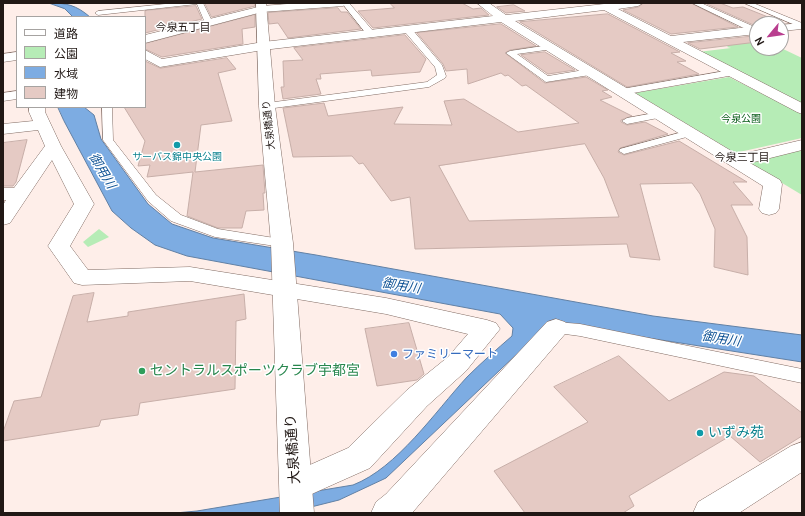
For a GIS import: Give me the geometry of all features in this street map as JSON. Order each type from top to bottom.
[{"type":"street","points":[[146,39],[209,23],[261,6],[344,3]]},
{"type":"street","points":[[483,3],[504,19],[773,184],[768,209]]},
{"type":"street","points":[[146,55],[160,63],[263,46],[504,19],[602,5],[638,3]]},
{"type":"street","points":[[602,5],[802,109]]},
{"type":"street","name":"大泉橋通り","points":[[261,6],[267,106],[282,244],[283,290],[296,500]]},
{"type":"street","points":[[789,27],[802,26]]},
{"type":"street","points":[[669,40],[749,31]]},
{"type":"street","points":[[3,58],[16,56]]},
{"type":"street","points":[[3,97],[16,95]]},
{"type":"street","points":[[37,108],[37,112],[48,135],[84,204],[59,246],[82,278],[190,274],[386,306],[487,329],[457,364],[417,398],[359,458],[296,500]]},
{"type":"street","points":[[3,129],[48,135]]},
{"type":"street","points":[[3,219],[12,194],[48,135]]},
{"type":"street","points":[[735,161],[802,145]]},
{"type":"street","points":[[388,513],[398,505],[556,328]]},
{"type":"street","points":[[710,513],[802,455]]},
{"type":"lane","points":[[98,12],[194,3]]},
{"type":"lane","points":[[200,3],[209,23]]},
{"type":"lane","points":[[344,3],[371,34]]},
{"type":"lane","points":[[695,3],[749,27]]},
{"type":"lane","points":[[747,3],[802,26]]},
{"type":"lane","points":[[267,106],[429,84],[442,76],[439,67],[408,30]]},
{"type":"lane","points":[[550,47],[510,53],[546,79],[590,72]]},
{"type":"lane","points":[[622,92],[731,73]]},
{"type":"lane","points":[[107,108],[108,140],[152,198],[176,218],[215,233],[282,244]]},
{"type":"lane","points":[[627,121],[660,115]]},
{"type":"lane","points":[[624,151],[690,133]]},
{"type":"lane","points":[[556,328],[580,330],[802,376]]},
{"type":"green space","points":[[749,42],[749,56],[789,56],[789,52],[802,58],[802,105],[698,52],[731,48],[727,47],[731,43]]},
{"type":"green space","name":"今泉公園","points":[[729,77],[802,114],[802,138],[735,153],[635,93]]},
{"type":"green space","name":"今泉公園","points":[[802,150],[802,195],[749,163]]},
{"type":"green space","points":[[99,229],[109,237],[88,247],[83,242]]},
{"type":"water","points":[[49,3],[76,7],[89,16],[72,16],[65,9]]},
{"type":"water","name":"御用川","points":[[58,108],[85,108],[94,115],[101,139],[148,204],[172,224],[213,238],[316,255],[653,316],[802,335],[802,362],[559,324],[538,334],[386,478],[339,500],[287,513],[175,513],[197,511],[353,485],[369,477],[400,453],[467,377],[512,336],[513,328],[500,314],[187,256],[155,245],[131,228],[112,211]]},
{"type":"building","points":[[205,3],[255,3],[255,6],[212,17]]},
{"type":"building","points":[[390,3],[462,3],[473,9],[481,8],[489,15],[373,28],[358,11],[394,8]]},
{"type":"building","points":[[644,3],[691,3],[738,27],[671,34],[623,10],[638,7]]},
{"type":"building","points":[[705,3],[720,3],[733,8],[743,7],[766,16],[749,16],[749,23]]},
{"type":"building","points":[[514,5],[525,11],[506,13],[497,7]]},
{"type":"building","points":[[196,6],[202,19],[146,33],[145,11]]},
{"type":"building","points":[[338,8],[341,12],[347,12],[361,29],[288,38],[278,23],[269,24],[268,13]]},
{"type":"building","points":[[608,14],[680,52],[671,53],[686,61],[677,62],[699,74],[627,87],[520,22]]},
{"type":"building","points":[[255,15],[255,27],[242,29],[243,44],[162,57],[146,49],[146,44]]},
{"type":"building","points":[[501,24],[536,46],[510,50],[505,53],[545,83],[586,77],[608,90],[602,91],[612,97],[600,100],[632,116],[621,120],[621,122],[627,125],[645,122],[668,134],[620,148],[618,152],[624,155],[679,141],[747,182],[733,182],[753,205],[731,205],[747,237],[748,275],[714,267],[715,229],[700,194],[692,183],[640,184],[660,260],[630,257],[627,244],[415,249],[410,197],[391,201],[363,163],[359,164],[352,156],[293,157],[283,108],[324,103],[328,116],[403,107],[394,124],[452,125],[444,101],[464,99],[518,132],[579,123],[526,85],[522,86],[508,75],[505,76],[501,73],[468,84],[467,69],[446,71],[443,64],[417,33]],"holes":[[[585,144],[604,178],[619,217],[469,221],[439,166]]]},
{"type":"building","points":[[405,35],[426,59],[420,72],[372,76],[371,70],[320,74],[321,79],[316,79],[321,94],[283,99],[281,87],[284,87],[283,61],[303,60],[294,48]]},
{"type":"building","points":[[749,37],[749,43],[700,49],[688,43]]},
{"type":"building","points":[[545,52],[575,70],[548,74],[521,55]]},
{"type":"building","points":[[227,58],[236,69],[218,73],[232,121],[201,125],[195,172],[263,165],[265,193],[263,193],[264,210],[246,211],[242,228],[218,228],[187,216],[193,172],[147,177],[150,165],[138,166],[145,141],[125,108],[146,108],[146,61],[160,68]]},
{"type":"building","points":[[27,140],[16,182],[13,186],[3,186],[3,143]]},
{"type":"building","name":"セントラルスポーツクラブ宇都宮","points":[[94,293],[87,322],[128,316],[128,312],[244,294],[246,319],[236,321],[235,389],[140,403],[138,415],[101,420],[99,426],[3,441],[3,432],[14,401],[41,397],[73,296]]},
{"type":"building","name":"ファミリーマート","points":[[409,323],[424,374],[417,380],[377,386],[365,329]]},
{"type":"building","name":"いずみ苑","points":[[619,356],[669,401],[724,372],[754,376],[802,413],[802,436],[760,462],[730,436],[629,496],[634,506],[623,513],[525,513],[494,471],[588,422],[554,387]]},
{"type":"place","name":"サーパス錦中央公園","points":[[177,145]]},
{"type":"place","name":"ファミリーマート","points":[[394,354]]},
{"type":"place","name":"セントラルスポーツクラブ宇都宮","points":[[142,371]]},
{"type":"place","name":"いずみ苑","points":[[700,433]]},
{"type":"district","name":"今泉五丁目","points":[[183,28]]},
{"type":"district","name":"今泉三丁目","points":[[742,158]]}]
